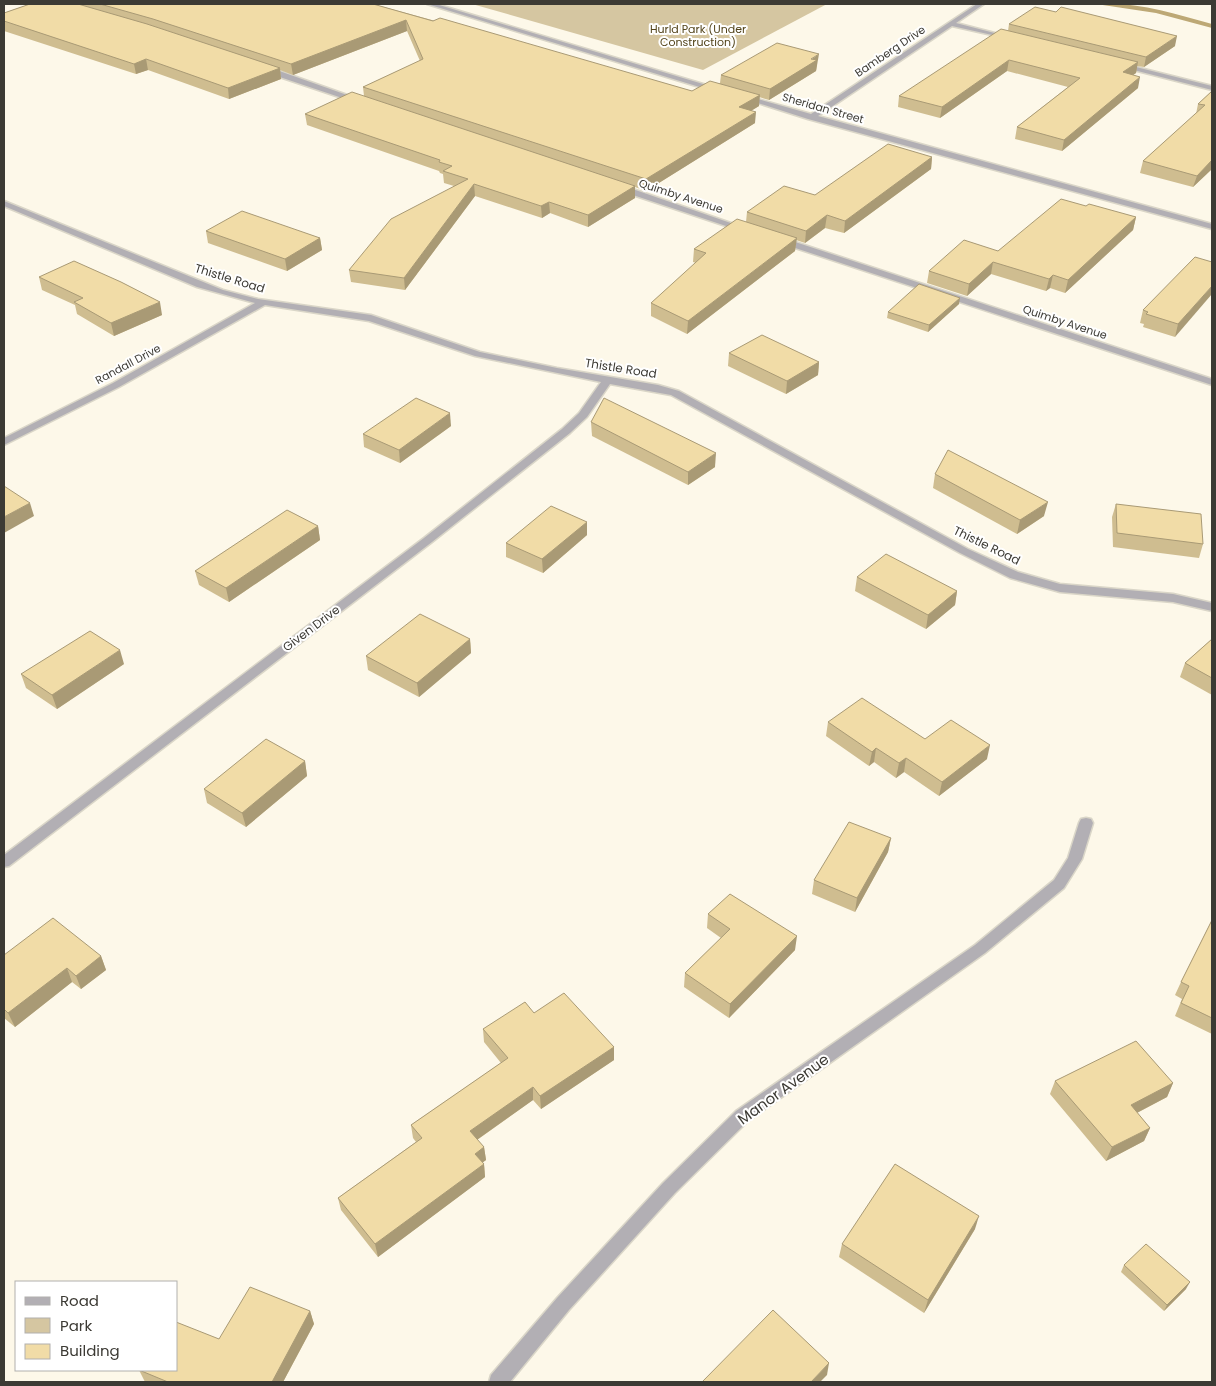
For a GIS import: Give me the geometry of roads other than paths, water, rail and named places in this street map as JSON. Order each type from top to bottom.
[{"type":"street","points":[[430,4],[725,92]]},
{"type":"street","name":"Bamberg Drive","points":[[811,117],[981,4]]},
{"type":"street","points":[[951,24],[1019,40]]},
{"type":"street","points":[[1116,64],[1212,88]]},
{"type":"street","points":[[253,65],[366,103]]},
{"type":"street","name":"Sheridan Street","points":[[735,94],[811,117],[1212,227]]},
{"type":"street","name":"Quimby Avenue","points":[[607,184],[758,233]]},
{"type":"street","name":"Thistle Road","points":[[4,203],[200,285],[262,304],[356,315],[379,320],[476,354],[607,381],[651,386],[684,397],[964,551],[1025,579],[1060,588],[1173,598],[1212,607]]},
{"type":"street","name":"Quimby Avenue","points":[[767,236],[1212,382]]},
{"type":"street","name":"Randall Drive","points":[[4,442],[116,385],[262,304]]},
{"type":"street","name":"Given Drive","points":[[4,862],[428,540],[566,431],[583,415],[607,381]]},
{"type":"street","name":"Manor Avenue","points":[[498,1382],[562,1304],[669,1188],[742,1116],[980,949],[1059,884],[1075,859],[1086,823]]},
{"type":"waterway","points":[[1099,4],[1156,11],[1212,26]]},
{"type":"park label","name":"Hurld Park (Under Construction)","points":[[698,35]]}]
